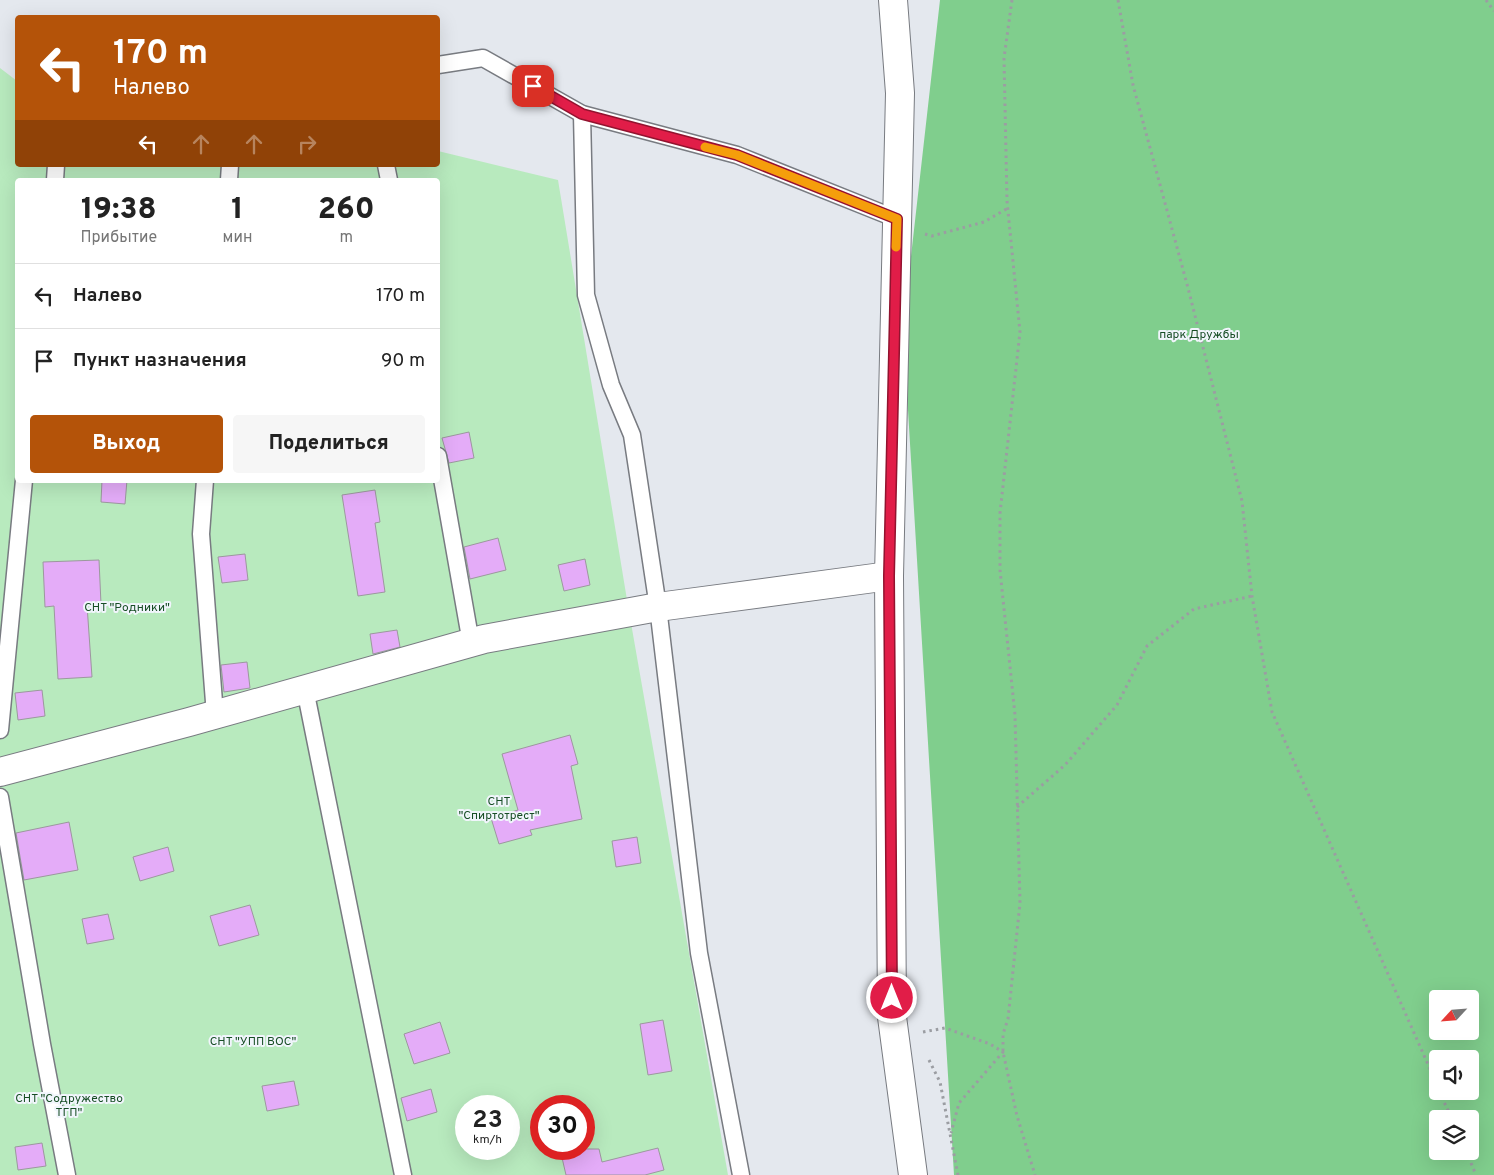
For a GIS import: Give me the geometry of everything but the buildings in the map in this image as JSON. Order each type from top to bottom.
[{"type":"street","points":[[893,0],[900,93],[889,576],[892,1017],[913,1175]]},
{"type":"street","points":[[0,772],[215,715],[471,643],[658,607],[889,576]]},
{"type":"lane","points":[[440,65],[484,58],[582,114],[737,155],[897,219]]},
{"type":"lane","points":[[582,114],[586,295],[612,385],[632,435],[658,607],[699,953],[742,1175]]},
{"type":"lane","points":[[440,467],[471,643]]},
{"type":"lane","points":[[0,730],[24,483]]},
{"type":"lane","points":[[205,483],[201,534],[215,715]]},
{"type":"lane","points":[[305,689],[403,1175]]},
{"type":"lane","points":[[0,797],[42,1044],[67,1175]]},
{"type":"path","points":[[1012,0],[1004,58],[1008,208],[1020,332],[1000,513],[1000,570],[1015,715],[1020,903],[1008,1018],[1003,1034],[1003,1052],[1017,1116],[1035,1175]]},
{"type":"path","points":[[1118,0],[1133,85],[1188,288],[1242,501],[1252,596],[1272,712],[1429,1067]]},
{"type":"path","points":[[1486,0],[1494,11]]},
{"type":"path","points":[[897,219],[914,232],[932,236],[984,222],[1008,208]]},
{"type":"path","points":[[1017,807],[1065,766],[1117,705],[1148,646],[1194,609],[1252,596]]},
{"type":"path","points":[[914,1033],[945,1028],[990,1044],[1003,1052]]},
{"type":"path","points":[[951,1132],[959,1103],[1003,1052]]},
{"type":"path","points":[[927,1057],[940,1082],[958,1175]]},
{"type":"path","points":[[1470,1160],[1476,1175]]},
{"type":"green space","name":"парк Дружбы","points":[[940,0],[1494,0],[1494,1175],[954,1175],[903,327]]},
{"type":"green space","points":[[0,68],[15,79],[15,167],[440,167],[440,151],[558,180],[628,606],[728,1175],[0,1175]]},
{"type":"slow traffic","points":[[705,147],[737,155],[897,219],[896,247]]},
{"type":"route","points":[[533,86],[582,114],[737,155],[897,219],[889,576],[892,998]]},
{"type":"park label","name":"СНТ \"Родники\"","points":[[127,607]]},
{"type":"park label","name":"СНТ \"Спиртотрест\"","points":[[499,808]]},
{"type":"park label","name":"СНТ \"УПП ВОС\"","points":[[253,1041]]},
{"type":"park label","name":"СНТ \"Содружество ТГП\"","points":[[69,1105]]}]
